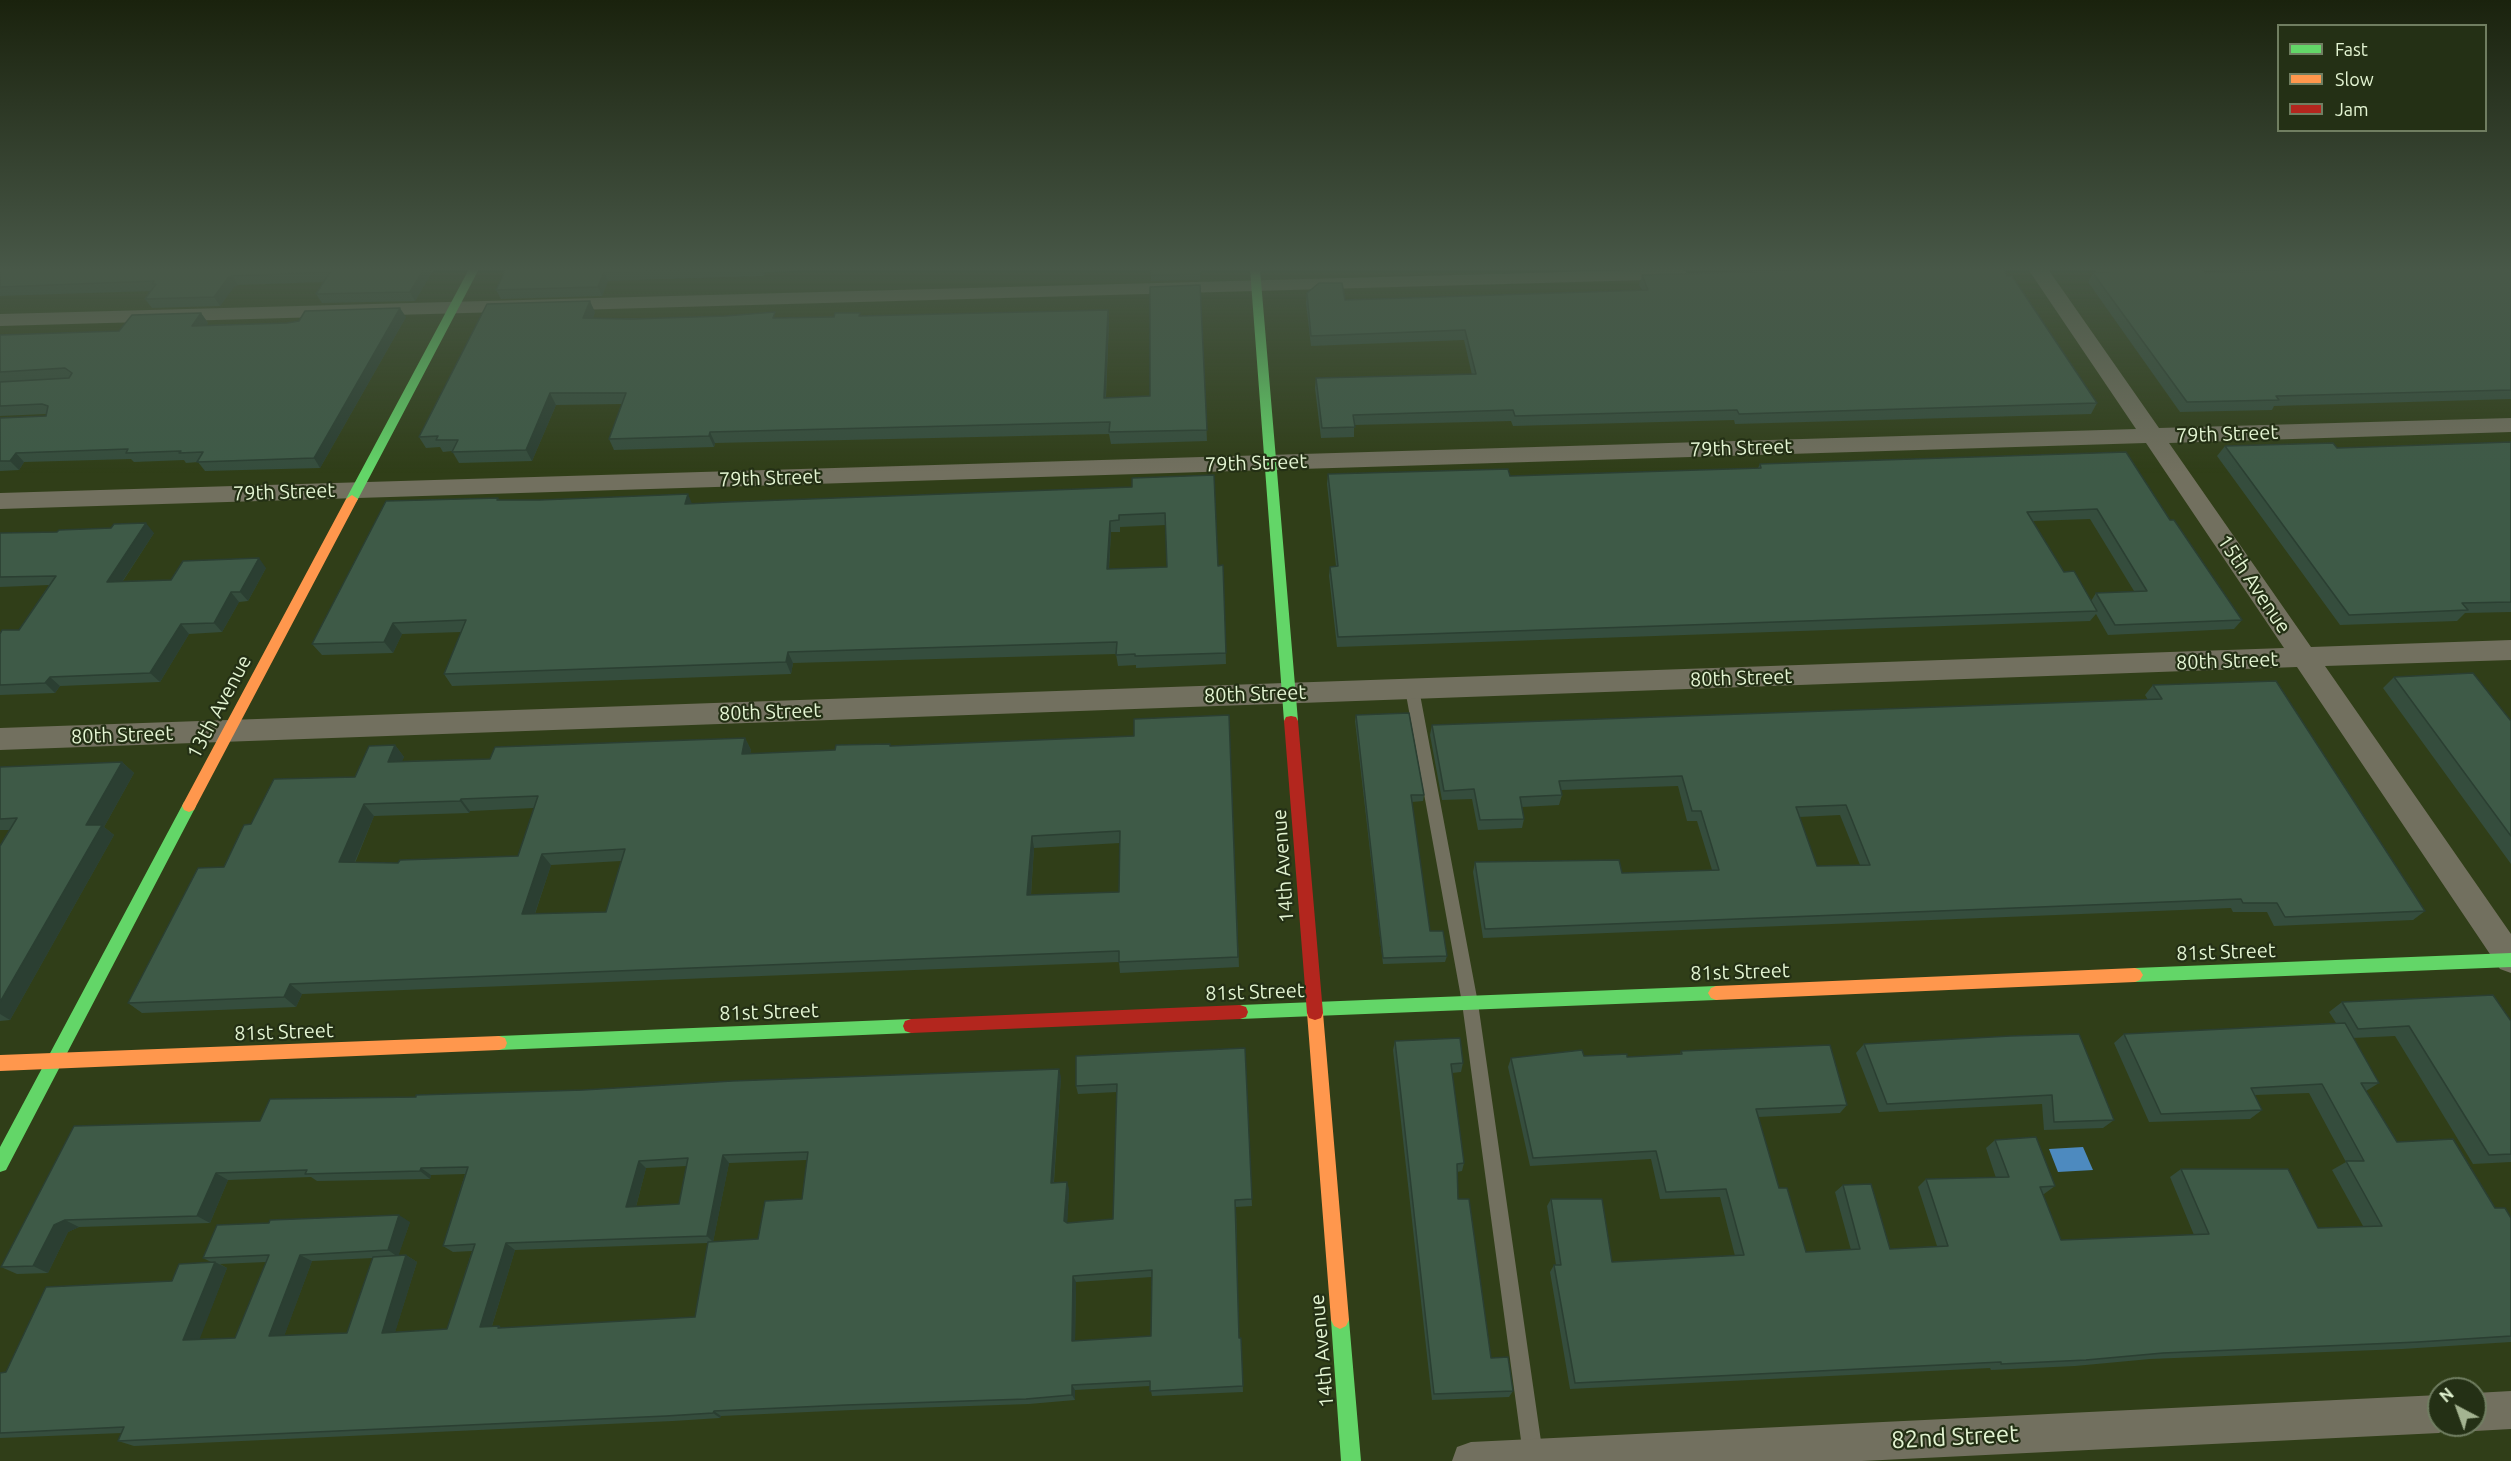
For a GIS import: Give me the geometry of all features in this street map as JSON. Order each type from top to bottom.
[{"type":"main road","name":"13th Avenue","points":[[0,1164],[438,337]]},
{"type":"main road","name":"14th Avenue","points":[[1261,337],[1351,1461]]},
{"type":"main road","name":"81st Street","points":[[0,1063],[2511,959]]},
{"type":"street","name":"15th Avenue","points":[[2085,337],[2511,959]]},
{"type":"street","name":"79th Street","points":[[0,501],[2511,425]]},
{"type":"street","name":"80th Street","points":[[0,739],[2511,650]]},
{"type":"street","points":[[2487,1411],[2511,1410]]},
{"type":"street","name":"82nd Street","points":[[1471,1461],[2427,1415]]},
{"type":"lane","points":[[1412,689],[1470,1003],[1533,1457]]},
{"type":"water","points":[[2083,1147],[2093,1170],[2058,1172],[2049,1149]]},
{"type":"building","points":[[0,337],[383,337],[314,458],[197,462],[203,452],[126,453],[128,449],[16,453],[10,461],[0,461],[0,418],[46,416],[48,406],[42,404],[0,406],[0,382],[69,378],[72,373],[65,368],[0,372]]},
{"type":"building","points":[[470,337],[1107,337],[1104,398],[1150,396],[1150,337],[1203,337],[1207,430],[1109,432],[1110,422],[710,432],[709,436],[609,439],[626,393],[550,393],[526,450],[452,452],[458,440],[436,440],[438,436],[419,437]]},
{"type":"building","points":[[1467,337],[2053,337],[2097,403],[1739,414],[1737,410],[1515,416],[1513,410],[1353,415],[1355,427],[1322,428],[1316,378],[1476,374]]},
{"type":"building","points":[[2140,337],[2511,337],[2511,390],[2276,396],[2279,400],[2187,402]]},
{"type":"building","points":[[2511,442],[2511,602],[2462,603],[2468,610],[2349,615],[2225,446],[2333,443],[2337,448]]},
{"type":"building","points":[[2126,452],[2170,520],[2174,520],[2242,620],[2115,625],[2096,593],[2147,591],[2097,509],[2027,512],[2064,572],[2074,571],[2097,611],[1338,637],[1330,567],[1338,566],[1328,474],[1508,469],[1510,476],[1761,468],[1760,464]]},
{"type":"building","points":[[1214,475],[1218,566],[1223,565],[1226,653],[1116,655],[1117,642],[788,652],[786,662],[444,674],[466,620],[393,623],[384,642],[312,644],[386,501],[498,498],[497,500],[539,500],[688,494],[685,504],[1132,487],[1132,478]],"holes":[[[1165,513],[1167,567],[1107,569],[1110,521],[1119,520],[1119,515]]]},
{"type":"building","points":[[146,523],[107,582],[171,580],[183,561],[259,558],[240,592],[231,592],[214,623],[181,624],[150,673],[50,677],[45,683],[0,685],[0,634],[2,630],[19,630],[56,576],[0,577],[0,533],[57,532],[59,530],[111,528],[114,524]]},
{"type":"building","points":[[2473,673],[2511,721],[2511,836],[2394,677]]},
{"type":"building","points":[[2276,681],[2425,911],[2285,917],[2277,903],[2243,903],[2241,899],[1485,929],[1475,862],[1619,860],[1622,873],[1719,870],[1701,811],[1692,811],[1682,776],[1559,781],[1562,795],[1520,797],[1524,819],[1480,820],[1474,789],[1444,791],[1432,725],[2162,699],[2153,685]],"holes":[[[1846,805],[1870,865],[1817,866],[1796,807]]]},
{"type":"building","points":[[1409,713],[1424,795],[1411,795],[1430,931],[1443,931],[1447,956],[1383,958],[1356,715]]},
{"type":"building","points":[[1229,715],[1238,957],[1119,962],[1119,951],[290,984],[284,997],[128,1003],[198,868],[224,867],[244,825],[251,824],[274,779],[355,777],[369,746],[395,745],[388,762],[490,759],[495,747],[745,738],[742,754],[835,750],[836,745],[890,744],[890,746],[1134,736],[1134,719]],"holes":[[[538,796],[518,856],[400,860],[398,863],[339,862],[364,804]],[[1120,831],[1119,892],[1027,895],[1032,836]],[[625,849],[606,912],[522,914],[542,854]]]},
{"type":"building","points":[[122,762],[86,825],[102,825],[0,1002],[0,846],[17,818],[0,819],[0,767]]},
{"type":"building","points":[[2493,995],[2511,1021],[2511,1154],[2489,1155],[2409,1026],[2358,1029],[2342,1002]]},
{"type":"building","points":[[2345,1023],[2379,1083],[2361,1083],[2397,1142],[2453,1139],[2495,1208],[2505,1208],[2511,1218],[2511,1336],[2163,1353],[2086,1360],[2001,1364],[2001,1362],[1575,1383],[1554,1265],[1561,1265],[1551,1199],[1602,1199],[1612,1262],[1744,1255],[1726,1189],[1666,1192],[1656,1151],[1533,1158],[1511,1058],[1582,1050],[1584,1056],[1627,1054],[1627,1057],[1682,1054],[1681,1051],[1830,1045],[1847,1105],[1756,1109],[1779,1188],[1787,1188],[1806,1252],[1860,1249],[1843,1185],[1871,1184],[1890,1249],[1948,1246],[1926,1179],[2009,1177],[1995,1140],[2036,1137],[2055,1186],[2040,1187],[2061,1240],[2209,1234],[2181,1169],[2288,1169],[2318,1228],[2382,1226],[2346,1161],[2364,1161],[2322,1084],[2251,1088],[2262,1110],[2161,1114],[2124,1034]]},
{"type":"building","points":[[2079,1034],[2114,1120],[2054,1122],[2052,1095],[1887,1104],[1864,1044],[2010,1036]]},
{"type":"building","points":[[1460,1038],[1463,1063],[1451,1064],[1464,1163],[1457,1164],[1458,1199],[1469,1199],[1491,1358],[1508,1357],[1513,1391],[1434,1394],[1395,1041]]},
{"type":"building","points":[[1245,1048],[1252,1199],[1235,1200],[1239,1338],[1241,1338],[1243,1386],[1150,1391],[1150,1381],[1072,1385],[1072,1395],[1026,1399],[714,1411],[713,1413],[666,1416],[118,1441],[124,1427],[0,1433],[0,1373],[6,1372],[46,1287],[172,1281],[179,1264],[215,1262],[183,1340],[235,1338],[269,1255],[203,1258],[217,1225],[269,1223],[270,1220],[399,1215],[388,1250],[300,1255],[269,1336],[347,1333],[373,1257],[406,1255],[382,1333],[447,1329],[475,1244],[443,1246],[468,1167],[421,1168],[420,1171],[305,1174],[307,1170],[216,1173],[197,1216],[65,1220],[54,1225],[33,1266],[1,1267],[74,1126],[260,1121],[270,1099],[416,1097],[416,1095],[583,1090],[732,1081],[1059,1069],[1051,1183],[1067,1182],[1064,1221],[1067,1223],[1113,1219],[1117,1084],[1076,1086],[1076,1056]],"holes":[[[808,1152],[802,1199],[765,1201],[758,1239],[708,1242],[695,1317],[498,1328],[499,1326],[480,1327],[506,1243],[707,1236],[723,1155]],[[688,1158],[679,1204],[626,1207],[639,1161]],[[1152,1270],[1151,1336],[1072,1341],[1073,1276]]]},
{"type":"traffic: fast","points":[[352,499],[438,337]]},
{"type":"traffic: fast","points":[[1260,337],[1291,721]]},
{"type":"traffic: fast","points":[[0,1164],[189,806]]},
{"type":"traffic: fast","points":[[2135,975],[2511,960]]},
{"type":"traffic: fast","points":[[1240,1012],[1716,993]]},
{"type":"traffic: fast","points":[[499,1043],[911,1026]]},
{"type":"traffic: fast","points":[[1340,1320],[1351,1461]]},
{"type":"traffic: slow","points":[[189,806],[352,499]]},
{"type":"traffic: slow","points":[[1716,993],[2135,975]]},
{"type":"traffic: slow","points":[[1315,1013],[1340,1320]]},
{"type":"traffic: slow","points":[[0,1063],[499,1043]]},
{"type":"traffic: jam","points":[[1291,721],[1315,1013]]},
{"type":"traffic: jam","points":[[911,1026],[1240,1012]]}]
